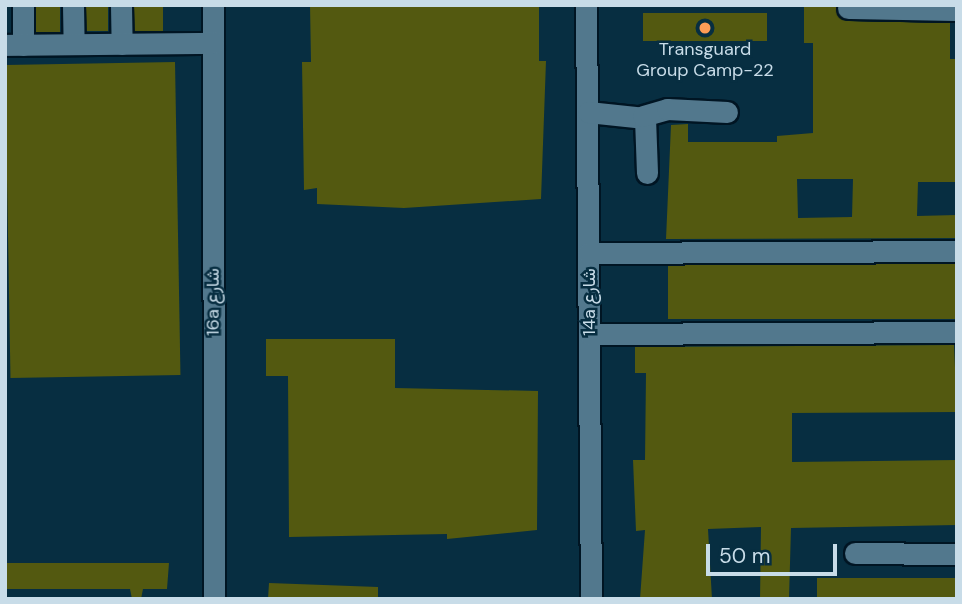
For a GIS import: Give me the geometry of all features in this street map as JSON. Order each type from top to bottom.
[{"type":"street","points":[[23,5],[14,45],[213,43]]},
{"type":"street","points":[[73,5],[74,44]]},
{"type":"street","points":[[121,5],[122,44]]},
{"type":"street","name":"16a شارع","points":[[212,5],[214,599]]},
{"type":"street","name":"14a شارع","points":[[586,5],[591,599]]},
{"type":"street","points":[[848,8],[957,10]]},
{"type":"street","points":[[588,112],[643,116],[667,109],[727,112]]},
{"type":"street","points":[[643,116],[647,173]]},
{"type":"street","points":[[589,254],[957,251]]},
{"type":"street","points":[[589,334],[957,332]]},
{"type":"street","points":[[855,554],[957,554]]},
{"type":"building","points":[[36,5],[60,5],[60,32],[36,32]]},
{"type":"building","points":[[86,5],[108,5],[108,31],[86,31]]},
{"type":"building","points":[[134,5],[163,5],[163,31],[134,31]]},
{"type":"building","points":[[310,5],[539,5],[539,61],[546,61],[541,199],[404,208],[317,204],[317,188],[304,190],[302,62],[311,62]]},
{"type":"building","points":[[804,5],[836,5],[848,21],[950,23],[950,59],[957,59],[956,182],[918,182],[917,216],[957,215],[957,238],[666,239],[671,125],[688,124],[688,142],[777,142],[777,136],[813,133],[813,43],[804,43]],"holes":[[[797,179],[853,179],[852,217],[798,218]]]},
{"type":"building","name":"Transguard Group Camp-22","points":[[643,13],[767,13],[767,41],[643,41]]},
{"type":"building","points":[[175,62],[180,375],[10,378],[5,65]]},
{"type":"building","points":[[668,264],[957,264],[957,319],[668,319]]},
{"type":"building","points":[[266,339],[395,339],[395,388],[538,391],[537,530],[447,539],[447,534],[289,537],[288,376],[266,376]]},
{"type":"building","points":[[954,345],[957,412],[792,413],[792,462],[957,460],[957,525],[791,528],[789,599],[760,599],[761,527],[708,529],[712,599],[640,599],[645,530],[636,531],[633,460],[645,460],[646,373],[635,373],[635,347]]},
{"type":"building","points":[[5,563],[169,563],[167,589],[143,589],[141,599],[132,599],[130,589],[5,589]]},
{"type":"building","points":[[817,578],[957,578],[957,599],[817,599]]},
{"type":"building","points":[[269,583],[378,587],[378,599],[268,599]]},
{"type":"place","name":"Transguard Group Camp-22","points":[[705,28]]}]
